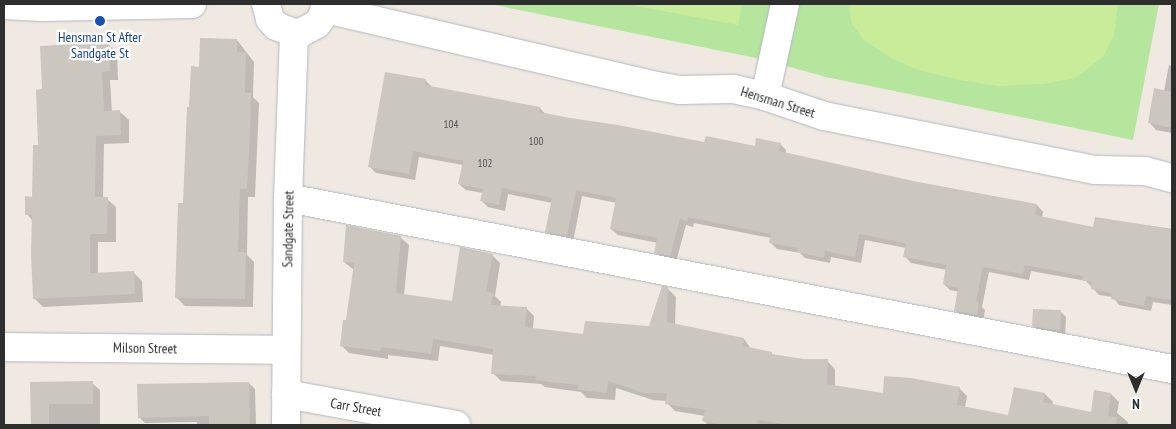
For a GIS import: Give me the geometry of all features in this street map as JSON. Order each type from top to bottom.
[{"type":"street","points":[[4,5],[42,7],[192,4]]},
{"type":"street","points":[[266,4],[270,19],[276,26],[294,33],[302,32],[317,24],[326,7]]},
{"type":"street","points":[[765,96],[785,4]]},
{"type":"street","name":"Hensman Street","points":[[326,7],[657,86],[680,90],[732,89],[765,96],[824,116],[1095,170],[1145,171],[1172,178]]},
{"type":"street","name":"Sandgate Street","points":[[286,425],[288,198],[294,33]]},
{"type":"street","points":[[288,198],[1172,370]]},
{"type":"street","name":"Milson Street","points":[[4,347],[286,350]]},
{"type":"street","name":"Carr Street","points":[[286,394],[456,425]]},
{"type":"green space","points":[[490,4],[1159,4],[1133,140],[826,77],[761,59]]},
{"type":"green space","points":[[625,4],[742,4],[738,25]]},
{"type":"green space","points":[[848,4],[1118,4],[1114,35],[1103,57],[1075,78],[1044,84],[998,86],[921,71],[893,59],[864,40],[852,24]]},
{"type":"building","points":[[200,38],[237,39],[237,52],[246,53],[245,93],[251,93],[250,132],[247,189],[240,189],[238,252],[246,252],[245,299],[175,298],[178,203],[183,203],[187,107],[189,107],[191,66],[199,67]]},
{"type":"building","points":[[109,42],[110,71],[102,72],[104,111],[120,110],[121,135],[96,136],[95,197],[108,197],[107,234],[90,234],[90,273],[134,271],[135,294],[33,299],[32,215],[25,215],[25,196],[32,197],[33,145],[38,145],[36,90],[42,89],[40,46]]},
{"type":"building","points":[[385,72],[426,79],[425,85],[540,107],[539,112],[570,118],[618,125],[704,142],[706,136],[755,146],[756,138],[781,143],[779,151],[913,181],[1037,204],[1035,215],[1093,227],[1095,217],[1172,229],[1172,300],[1146,296],[1144,306],[1111,299],[1112,293],[1091,289],[1092,282],[1082,280],[1083,276],[1025,265],[1023,274],[983,267],[976,301],[979,302],[977,315],[954,311],[958,288],[943,284],[946,265],[903,257],[906,243],[859,234],[855,257],[825,251],[824,258],[797,252],[798,248],[769,243],[771,234],[688,217],[687,221],[680,219],[670,256],[654,253],[657,238],[610,229],[616,198],[576,190],[567,236],[545,232],[552,198],[502,188],[499,205],[480,201],[483,189],[458,184],[463,161],[413,151],[409,174],[368,167]]},
{"type":"building","points":[[1154,88],[1172,92],[1172,128],[1148,123]]},
{"type":"building","points":[[346,225],[401,236],[396,293],[452,301],[460,247],[493,254],[486,291],[493,293],[491,305],[527,307],[525,327],[583,334],[585,321],[649,326],[662,286],[668,287],[667,322],[744,338],[743,346],[772,352],[772,354],[803,359],[828,359],[827,384],[883,393],[884,376],[911,378],[960,387],[957,405],[1008,415],[1014,387],[1045,393],[1043,402],[1091,412],[1094,390],[1111,393],[1108,416],[1117,417],[1116,425],[790,425],[758,420],[757,425],[723,425],[702,421],[705,410],[665,404],[667,393],[644,393],[608,381],[607,393],[578,390],[578,385],[535,380],[536,376],[491,374],[493,349],[433,339],[431,354],[381,347],[380,351],[340,346],[343,320],[346,320],[354,263],[343,262]]},
{"type":"building","points":[[1033,309],[1061,310],[1060,331],[1032,326]]},
{"type":"building","points":[[93,381],[93,404],[49,404],[49,425],[31,425],[30,382]]},
{"type":"building","points":[[249,382],[250,425],[209,425],[209,416],[138,418],[137,384]]},
{"type":"place","name":"Hensman St After Sandgate St","points":[[100,21]]}]
